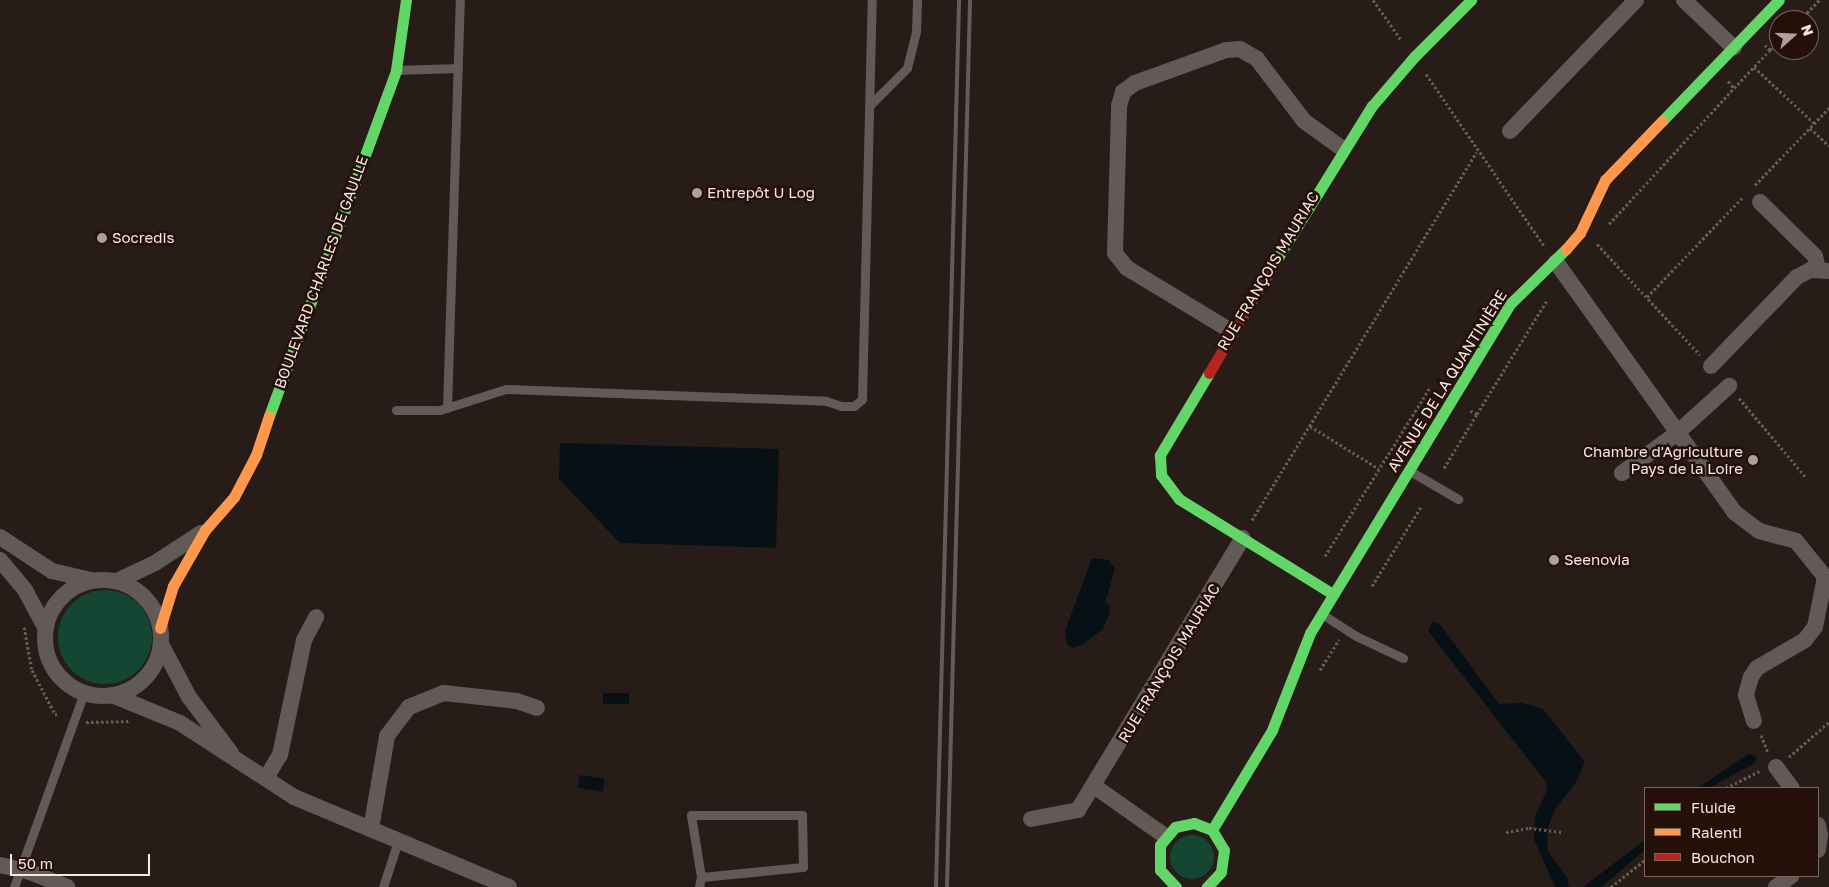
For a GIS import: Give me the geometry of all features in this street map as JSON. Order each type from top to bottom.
[{"type":"street","name":"BOULEVARD CHARLES DE GAULLE","points":[[160,636],[173,586],[206,530],[234,497],[256,455],[298,331],[396,70],[406,0]]},
{"type":"street","name":"RUE FRANÇOIS MAURIAC","points":[[1333,594],[1246,532],[1179,499],[1165,485],[1160,465],[1163,446],[1342,149],[1372,106],[1414,57],[1471,0]]},
{"type":"street","points":[[1510,131],[1636,0]]},
{"type":"street","points":[[1684,0],[1734,48]]},
{"type":"street","name":"AVENUE DE LA QUANTINIÈRE","points":[[1212,830],[1272,730],[1293,669],[1321,614],[1511,303],[1556,262],[1580,232],[1605,180],[1779,0]]},
{"type":"street","points":[[1231,331],[1127,268],[1115,253],[1119,116],[1122,92],[1135,83],[1226,50],[1240,49],[1257,59],[1304,121],[1342,149]]},
{"type":"street","points":[[1711,366],[1796,278],[1824,270],[1814,256],[1760,202]]},
{"type":"street","points":[[1556,262],[1568,275],[1676,434],[1742,519],[1759,531],[1796,541],[1825,576],[1814,627],[1805,640],[1757,668],[1751,676],[1746,695],[1754,720]]},
{"type":"street","points":[[1622,473],[1676,434],[1729,386]]},
{"type":"street","name":"BOULEVARD CHARLES DE GAULLE","points":[[116,581],[155,564],[206,530]]},
{"type":"street","name":"RUE FRANÇOIS MAURIAC","points":[[1030,819],[1078,810],[1246,532]]},
{"type":"street","points":[[0,537],[52,571],[93,581],[116,581],[133,588],[147,600],[160,636],[189,697],[233,756]]},
{"type":"street","points":[[0,560],[25,590],[46,629]]},
{"type":"street","points":[[93,581],[74,588],[62,597],[53,609],[46,629],[46,649],[56,672],[67,683],[84,693],[112,695],[163,714],[233,756],[294,797],[509,887]]},
{"type":"street","points":[[266,778],[280,755],[304,640],[316,617]]},
{"type":"street","points":[[112,695],[130,689],[145,678],[156,662],[160,636]]},
{"type":"street","points":[[371,829],[387,736],[409,707],[444,693],[517,701],[537,708]]},
{"type":"street","points":[[1776,767],[1791,787]]},
{"type":"street","points":[[1094,786],[1164,836]]},
{"type":"street","points":[[1169,885],[1158,860],[1164,836],[1175,827],[1189,823],[1212,830],[1222,844],[1225,855],[1223,867],[1213,885]]},
{"type":"street","points":[[1819,833],[1819,846]]},
{"type":"street","points":[[0,865],[67,887]]},
{"type":"street","points":[[1776,887],[1790,877]]},
{"type":"lane","points":[[447,408],[460,0]]},
{"type":"lane","points":[[396,410],[447,408],[506,389],[826,401],[854,406],[862,400],[865,387],[861,354],[872,0]]},
{"type":"lane","points":[[869,106],[907,68],[916,31],[917,0]]},
{"type":"lane","points":[[396,70],[458,68]]},
{"type":"lane","points":[[1410,470],[1458,499]]},
{"type":"lane","points":[[1321,614],[1356,636],[1403,658]]},
{"type":"lane","points":[[14,887],[84,693]]},
{"type":"lane","points":[[699,887],[701,877],[692,815],[802,815],[803,867],[701,877]]},
{"type":"lane","points":[[383,887],[398,841]]},
{"type":"path","points":[[1373,0],[1404,43]]},
{"type":"path","points":[[1810,10],[1819,0]]},
{"type":"path","points":[[1761,41],[1769,49]]},
{"type":"path","points":[[1726,78],[1734,88],[1769,51]]},
{"type":"path","points":[[1754,67],[1814,123]]},
{"type":"path","points":[[1423,70],[1538,237]]},
{"type":"path","points":[[1647,298],[1829,108]]},
{"type":"path","points":[[1810,128],[1829,146]]},
{"type":"path","points":[[1246,532],[1478,152]]},
{"type":"path","points":[[1580,232],[1594,240],[1711,366]]},
{"type":"path","points":[[1325,556],[1431,386]]},
{"type":"path","points":[[1729,386],[1804,476]]},
{"type":"path","points":[[1444,468],[1477,414],[1465,408]]},
{"type":"path","points":[[1310,426],[1379,469]]},
{"type":"path","points":[[1372,586],[1422,505]]},
{"type":"path","points":[[22,621],[32,670],[55,714],[60,714]]},
{"type":"path","points":[[86,722],[105,724],[136,720]]},
{"type":"path","points":[[1754,720],[1776,767]]},
{"type":"path","points":[[1506,832],[1529,828],[1550,828],[1562,832]]},
{"type":"path","points":[[1611,887],[1644,861]]},
{"type":"green space","points":[[105,590],[123,594],[138,604],[148,619],[152,637],[148,655],[138,670],[123,680],[105,684],[87,680],[72,670],[62,655],[58,637],[62,619],[72,604],[87,594]]},
{"type":"green space","points":[[1192,835],[1204,839],[1210,845],[1214,857],[1210,869],[1204,875],[1192,879],[1180,875],[1174,869],[1170,857],[1174,845],[1180,839]]},
{"type":"shaded area","points":[[560,443],[779,449],[776,548],[620,543],[559,479]]},
{"type":"shaded area","points":[[1092,558],[1108,560],[1115,568],[1105,603],[1110,606],[1109,614],[1103,629],[1082,645],[1072,648],[1067,644],[1065,631]]},
{"type":"shaded area","points":[[1432,622],[1439,623],[1499,704],[1522,703],[1543,709],[1585,762],[1575,784],[1555,809],[1547,830],[1548,852],[1567,877],[1569,887],[1555,887],[1534,839],[1535,817],[1547,790],[1546,782],[1428,631]]},
{"type":"shaded area","points":[[603,693],[629,693],[629,704],[603,704]]},
{"type":"shaded area","points":[[1748,754],[1756,756],[1755,763],[1711,787],[1699,787]]},
{"type":"shaded area","points":[[580,775],[605,779],[603,792],[578,788]]},
{"type":"shaded area","points":[[1644,841],[1644,851],[1601,887],[1583,887]]},
{"type":"railway","points":[[936,887],[959,0]]},
{"type":"railway","points":[[947,887],[970,0]]},
{"type":"traffic: fast","points":[[269,416],[396,70],[406,0]]},
{"type":"traffic: fast","points":[[1272,267],[1372,106],[1414,57],[1471,0]]},
{"type":"traffic: fast","points":[[1662,121],[1779,0]]},
{"type":"traffic: fast","points":[[1212,830],[1272,730],[1310,633],[1511,303],[1566,249]]},
{"type":"traffic: fast","points":[[1209,373],[1160,455],[1161,475],[1179,499],[1333,594]]},
{"type":"traffic: fast","points":[[1176,887],[1160,870],[1160,845],[1175,827],[1194,823],[1212,830],[1224,850],[1221,872],[1207,887]]},
{"type":"traffic: slow","points":[[1566,249],[1580,233],[1605,180],[1662,121]]},
{"type":"traffic: slow","points":[[160,628],[173,586],[205,530],[234,497],[256,455],[269,416]]},
{"type":"traffic: jam","points":[[1209,373],[1272,267]]},
{"type":"place","name":"Entrepôt U Log","points":[[697,193]]},
{"type":"place","name":"Socredis","points":[[102,238]]},
{"type":"place","name":"Chambre d'Agriculture Pays de la Loire","points":[[1753,460]]},
{"type":"place","name":"Seenovia","points":[[1554,560]]}]
